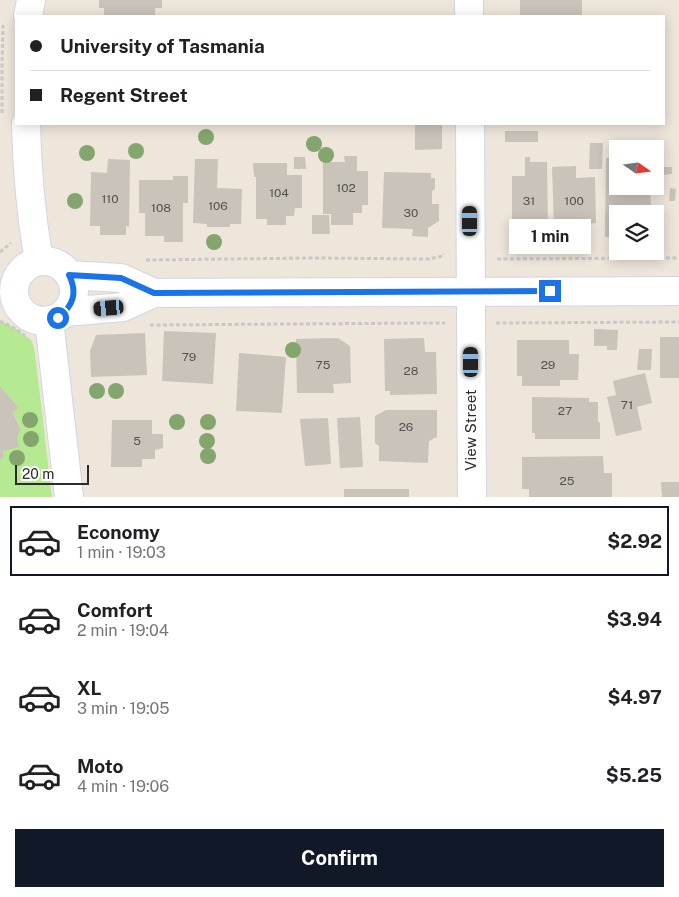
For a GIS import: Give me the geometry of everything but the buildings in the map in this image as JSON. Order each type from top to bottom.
[{"type":"street","points":[[28,15],[31,0]]},
{"type":"street","points":[[469,0],[469,15]]},
{"type":"street","points":[[26,125],[26,152],[35,236],[16,281],[15,298],[9,304],[24,314],[40,321],[57,316],[122,307],[154,293],[679,291]]},
{"type":"street","name":"View Street","points":[[470,125],[472,497]]},
{"type":"street","points":[[20,269],[48,261],[64,268],[73,282],[73,298],[70,306],[57,316]]},
{"type":"street","points":[[69,275],[121,278],[154,293]]},
{"type":"street","points":[[57,316],[69,497]]},
{"type":"path","points":[[0,252],[13,242]]},
{"type":"path","points":[[470,259],[679,258]]},
{"type":"path","points":[[142,260],[428,259]]},
{"type":"path","points":[[150,325],[430,323]]},
{"type":"green space","points":[[0,321],[16,329],[31,340],[34,347],[52,497],[0,497],[0,459],[4,458],[3,451],[17,436],[21,428],[12,412],[19,408],[0,386]]},
{"type":"route","points":[[58,318],[70,306],[73,298],[73,282],[69,275],[121,278],[154,293],[550,291]]}]
